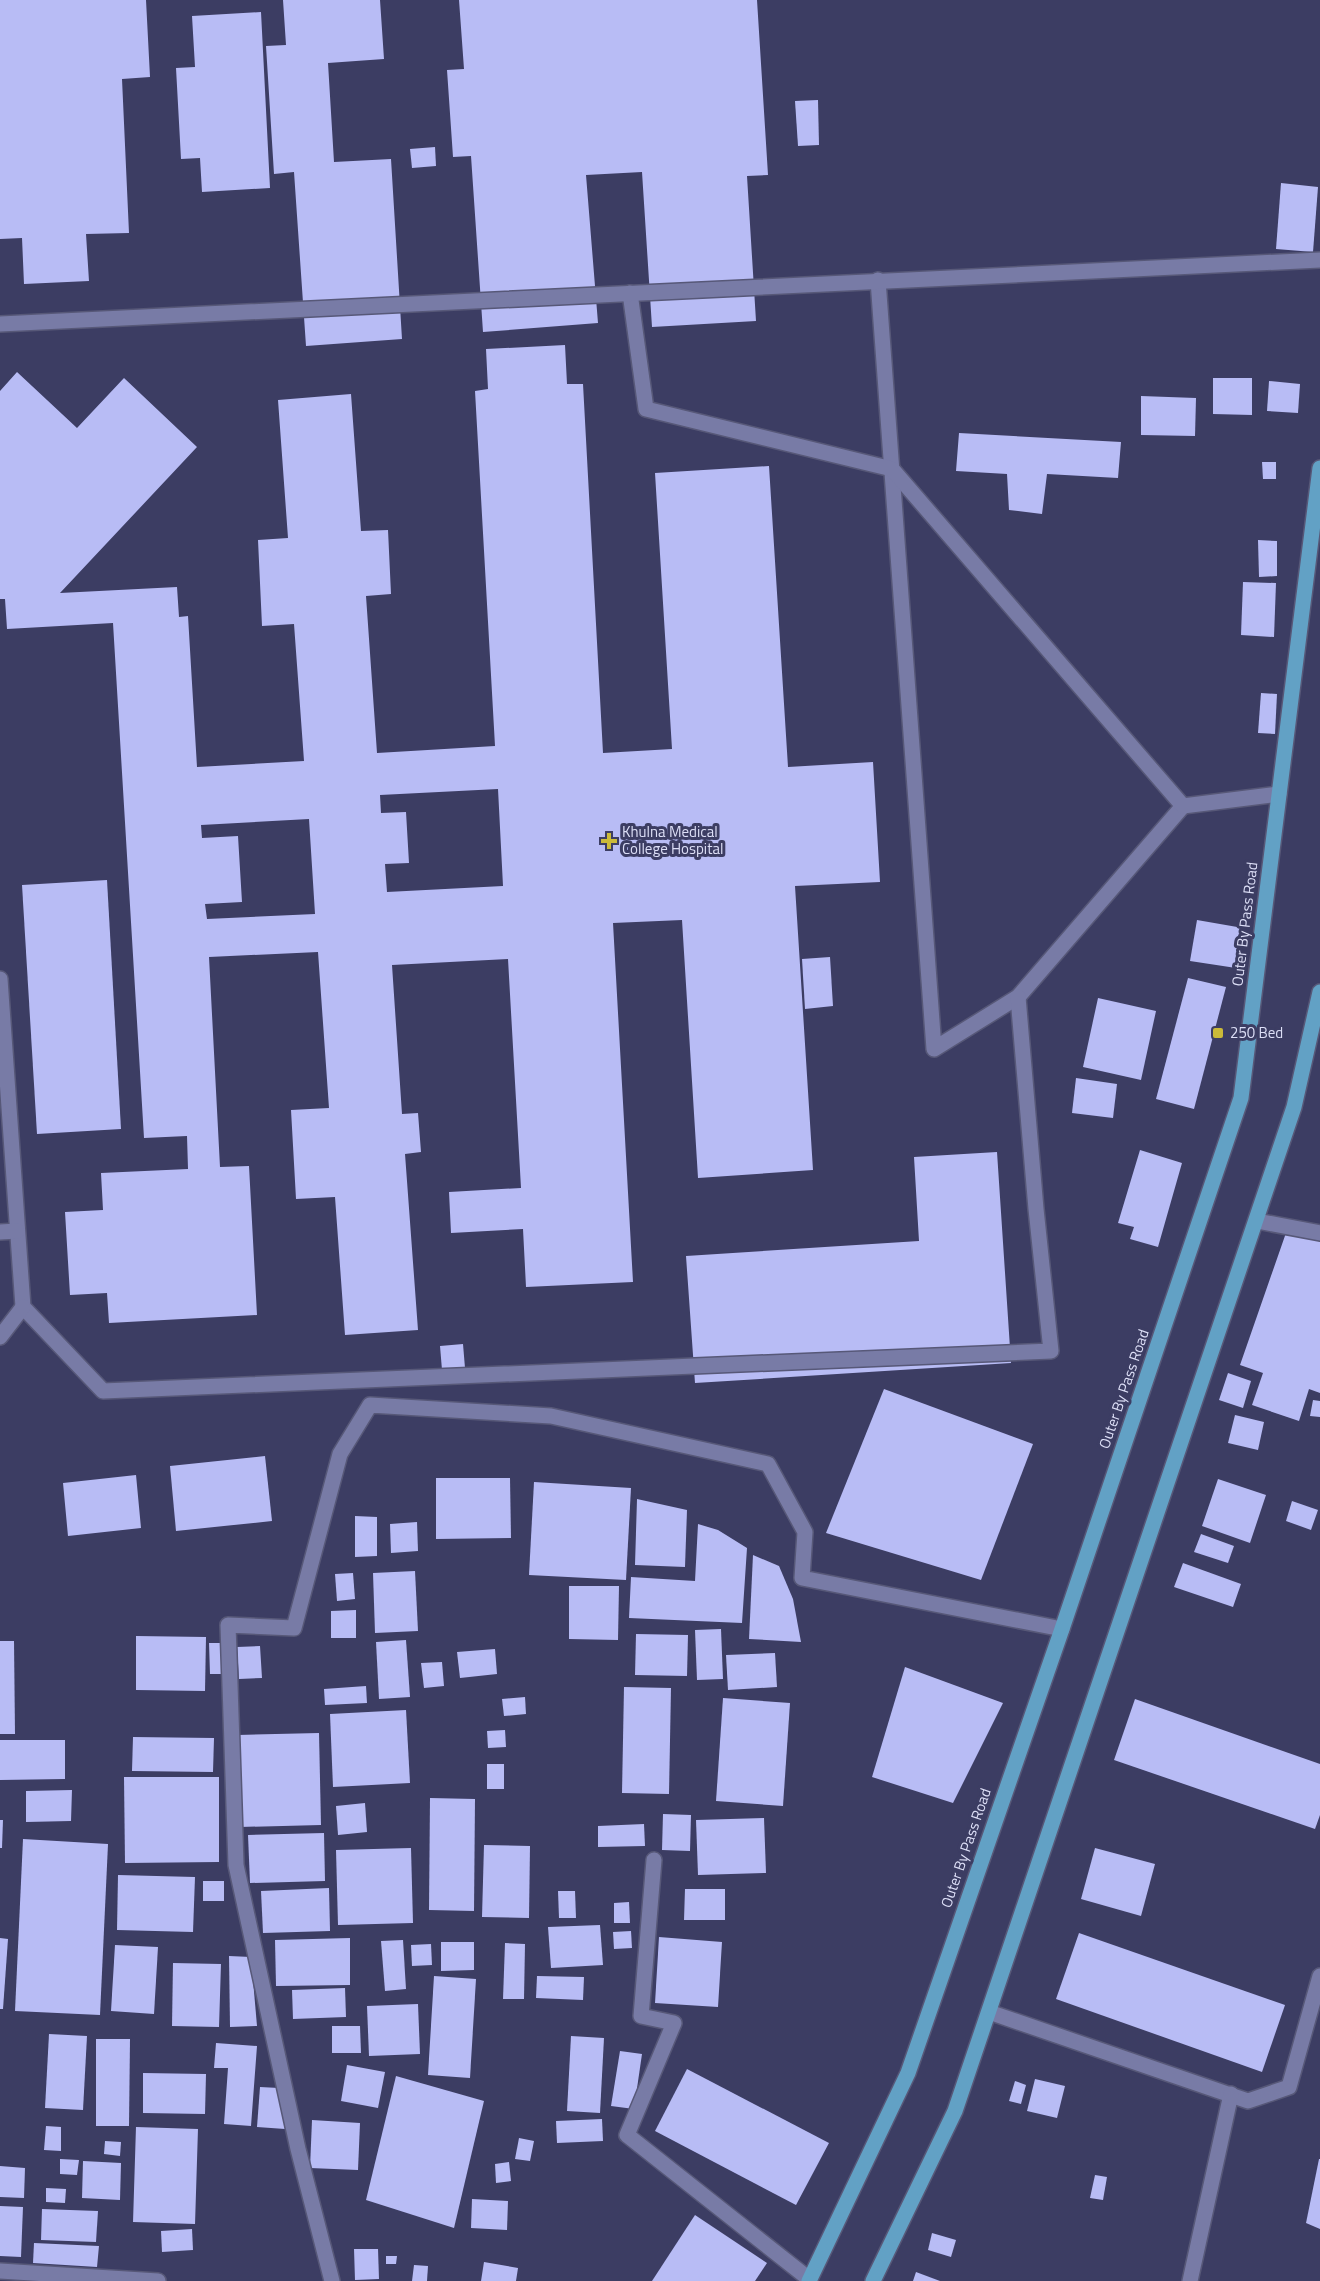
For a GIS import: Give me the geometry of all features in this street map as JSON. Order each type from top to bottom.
[{"type":"main road","name":"Outer By Pass Road","points":[[809,2280],[908,2073],[1062,1629],[1241,1098],[1320,468]]},
{"type":"main road","points":[[873,2281],[955,2111],[1257,1221],[1294,1107],[1320,992]]},
{"type":"street","points":[[0,324],[1320,260]]},
{"type":"street","points":[[878,280],[934,1049],[1018,997],[1183,806],[1279,794]]},
{"type":"street","points":[[630,293],[646,410],[892,469],[1183,806]]},
{"type":"street","points":[[0,979],[5,1130],[23,1307],[103,1391],[1051,1351],[1018,997]]},
{"type":"street","points":[[1257,1221],[1320,1233]]},
{"type":"street","points":[[0,1232],[17,1231]]},
{"type":"street","points":[[0,1337],[23,1307]]},
{"type":"street","points":[[332,2281],[298,2149],[236,1865],[228,1625],[294,1628],[340,1454],[370,1405],[551,1416],[768,1464],[805,1532],[802,1578],[1062,1629]]},
{"type":"street","points":[[654,1860],[641,2016],[674,2023],[627,2135],[809,2280]]},
{"type":"street","points":[[989,2012],[1248,2101],[1289,2086],[1320,1976]]},
{"type":"street","points":[[1190,2281],[1231,2094]]},
{"type":"street","points":[[0,2271],[158,2281]]},
{"type":"building","points":[[0,0],[146,0],[150,77],[122,79],[129,233],[86,234],[89,281],[24,284],[22,238],[0,239]]},
{"type":"building","points":[[283,0],[380,0],[384,59],[328,63],[334,162],[391,159],[402,339],[306,346],[294,172],[274,174],[266,46],[286,45]]},
{"type":"building","points":[[459,0],[757,0],[768,175],[747,176],[756,321],[652,327],[642,172],[586,175],[598,323],[483,332],[471,156],[453,157],[447,70],[464,69]]},
{"type":"building","points":[[261,12],[270,188],[202,192],[200,158],[181,159],[176,68],[195,67],[192,16]]},
{"type":"building","points":[[818,100],[819,145],[798,146],[795,101]]},
{"type":"building","points":[[435,147],[436,166],[412,168],[410,149]]},
{"type":"building","points":[[1281,183],[1318,187],[1313,252],[1276,249]]},
{"type":"building","points":[[565,345],[567,384],[583,384],[603,753],[672,749],[655,473],[769,466],[788,767],[873,762],[880,882],[795,886],[813,1170],[698,1178],[682,920],[613,923],[633,1282],[526,1287],[523,1229],[451,1233],[449,1192],[521,1188],[508,959],[392,965],[402,1114],[418,1113],[421,1152],[405,1154],[418,1330],[345,1335],[335,1197],[296,1199],[291,1110],[329,1108],[318,952],[209,957],[220,1167],[249,1166],[257,1315],[109,1323],[107,1293],[70,1295],[65,1212],[103,1210],[101,1173],[188,1169],[187,1136],[144,1138],[113,623],[7,629],[5,599],[0,599],[0,391],[17,372],[77,428],[124,378],[197,447],[60,593],[177,587],[179,617],[188,616],[197,767],[304,761],[294,624],[262,626],[258,540],[288,538],[278,400],[351,394],[361,531],[388,530],[391,594],[366,596],[377,753],[495,746],[475,391],[488,389],[486,349]],"holes":[[[498,789],[503,886],[387,892],[385,864],[409,863],[406,812],[381,813],[380,795]],[[309,819],[315,914],[207,919],[205,904],[242,902],[238,836],[202,838],[201,825]]]},
{"type":"building","points":[[1213,378],[1252,378],[1252,415],[1213,414]]},
{"type":"building","points":[[1269,381],[1300,384],[1298,413],[1267,411]]},
{"type":"building","points":[[1141,396],[1196,398],[1195,436],[1141,435]]},
{"type":"building","points":[[959,433],[1121,442],[1118,478],[1047,474],[1042,514],[1009,510],[1007,474],[956,471]]},
{"type":"building","points":[[1262,462],[1276,462],[1276,479],[1263,479]]},
{"type":"building","points":[[1258,540],[1277,541],[1277,576],[1259,577]]},
{"type":"building","points":[[1243,582],[1276,583],[1274,637],[1241,635]]},
{"type":"building","points":[[1261,693],[1277,694],[1275,734],[1258,733]]},
{"type":"building","points":[[107,880],[121,1129],[37,1134],[22,885]]},
{"type":"building","points":[[1197,920],[1243,928],[1236,968],[1190,961]]},
{"type":"building","points":[[830,957],[833,1006],[805,1009],[802,959]]},
{"type":"building","points":[[1188,978],[1226,987],[1194,1109],[1156,1099]]},
{"type":"building","points":[[1098,998],[1156,1011],[1141,1080],[1083,1067]]},
{"type":"building","points":[[1076,1078],[1117,1084],[1113,1118],[1072,1113]]},
{"type":"building","points":[[1140,1150],[1182,1163],[1158,1247],[1130,1239],[1134,1227],[1118,1223]]},
{"type":"building","points":[[997,1152],[1011,1363],[695,1383],[686,1256],[919,1241],[914,1157]]},
{"type":"building","points":[[1287,1230],[1320,1239],[1320,1393],[1309,1389],[1299,1421],[1252,1405],[1263,1373],[1240,1365]]},
{"type":"building","points":[[463,1344],[465,1368],[442,1370],[440,1346]]},
{"type":"building","points":[[1228,1373],[1251,1381],[1243,1408],[1219,1400]]},
{"type":"building","points":[[884,1389],[1033,1444],[981,1580],[826,1533]]},
{"type":"building","points":[[1313,1400],[1320,1401],[1320,1417],[1310,1416]]},
{"type":"building","points":[[1235,1415],[1264,1422],[1258,1450],[1228,1443]]},
{"type":"building","points":[[265,1456],[272,1521],[176,1531],[170,1466]]},
{"type":"building","points":[[136,1475],[141,1528],[68,1536],[63,1483]]},
{"type":"building","points":[[436,1478],[510,1478],[511,1538],[436,1539]]},
{"type":"building","points":[[1218,1479],[1266,1495],[1250,1543],[1202,1526]]},
{"type":"building","points":[[534,1482],[631,1488],[626,1580],[529,1575]]},
{"type":"building","points":[[637,1499],[687,1510],[685,1567],[635,1565]]},
{"type":"building","points":[[1292,1501],[1318,1510],[1311,1530],[1286,1521]]},
{"type":"building","points":[[355,1516],[377,1517],[377,1556],[355,1557]]},
{"type":"building","points":[[417,1522],[418,1551],[391,1553],[390,1524]]},
{"type":"building","points":[[698,1524],[718,1530],[747,1548],[742,1623],[629,1618],[631,1577],[695,1581]]},
{"type":"building","points":[[1201,1534],[1234,1546],[1228,1563],[1194,1552]]},
{"type":"building","points":[[753,1555],[779,1566],[793,1599],[801,1642],[749,1639]]},
{"type":"building","points":[[1183,1563],[1241,1584],[1233,1607],[1174,1587]]},
{"type":"building","points":[[415,1571],[418,1631],[375,1633],[373,1573]]},
{"type":"building","points":[[353,1573],[355,1599],[337,1601],[335,1574]]},
{"type":"building","points":[[569,1586],[619,1586],[618,1640],[569,1639]]},
{"type":"building","points":[[356,1610],[356,1638],[331,1638],[331,1611]]},
{"type":"building","points":[[721,1629],[723,1679],[697,1680],[695,1630]]},
{"type":"building","points":[[636,1634],[688,1635],[687,1676],[635,1675]]},
{"type":"building","points":[[136,1636],[206,1637],[205,1691],[136,1690]]},
{"type":"building","points":[[406,1640],[410,1697],[379,1699],[376,1642]]},
{"type":"building","points":[[0,1641],[14,1641],[15,1734],[0,1734]]},
{"type":"building","points":[[209,1643],[224,1643],[225,1674],[210,1674]]},
{"type":"building","points":[[260,1646],[262,1678],[239,1679],[237,1647]]},
{"type":"building","points":[[495,1649],[497,1674],[460,1678],[457,1652]]},
{"type":"building","points":[[775,1653],[777,1687],[728,1690],[726,1655]]},
{"type":"building","points":[[442,1662],[444,1686],[424,1688],[421,1663]]},
{"type":"building","points":[[905,1667],[1003,1703],[953,1803],[872,1777]]},
{"type":"building","points":[[366,1686],[367,1703],[325,1705],[324,1689]]},
{"type":"building","points":[[624,1687],[671,1688],[669,1794],[622,1793]]},
{"type":"building","points":[[525,1697],[526,1714],[504,1716],[502,1699]]},
{"type":"building","points":[[723,1698],[790,1703],[783,1806],[716,1801]]},
{"type":"building","points":[[1135,1699],[1320,1764],[1320,1815],[1315,1829],[1114,1760]]},
{"type":"building","points":[[406,1710],[410,1783],[333,1787],[330,1714]]},
{"type":"building","points":[[505,1730],[506,1747],[488,1748],[487,1731]]},
{"type":"building","points":[[319,1733],[321,1825],[240,1827],[238,1735]]},
{"type":"building","points":[[133,1737],[214,1738],[213,1772],[132,1771]]},
{"type":"building","points":[[0,1740],[65,1740],[65,1779],[0,1780]]},
{"type":"building","points":[[487,1764],[504,1764],[504,1789],[487,1789]]},
{"type":"building","points":[[124,1777],[219,1777],[219,1862],[125,1863]]},
{"type":"building","points":[[72,1790],[71,1821],[26,1822],[26,1791]]},
{"type":"building","points":[[430,1798],[475,1799],[474,1911],[429,1910]]},
{"type":"building","points":[[365,1803],[367,1832],[338,1835],[336,1806]]},
{"type":"building","points":[[663,1814],[691,1815],[690,1851],[662,1850]]},
{"type":"building","points":[[764,1818],[766,1873],[698,1875],[696,1820]]},
{"type":"building","points":[[0,1820],[3,1820],[2,1848],[0,1848]]},
{"type":"building","points":[[644,1824],[645,1846],[598,1847],[598,1826]]},
{"type":"building","points":[[324,1833],[325,1881],[250,1883],[248,1835]]},
{"type":"building","points":[[23,1839],[108,1844],[100,2015],[15,2011]]},
{"type":"building","points":[[484,1845],[530,1846],[529,1918],[482,1917]]},
{"type":"building","points":[[411,1848],[413,1923],[338,1925],[336,1850]]},
{"type":"building","points":[[1095,1848],[1155,1864],[1141,1916],[1081,1899]]},
{"type":"building","points":[[118,1875],[195,1877],[193,1932],[117,1930]]},
{"type":"building","points":[[203,1881],[224,1881],[224,1901],[203,1901]]},
{"type":"building","points":[[329,1888],[330,1931],[263,1933],[261,1891]]},
{"type":"building","points":[[685,1889],[725,1889],[725,1920],[684,1920]]},
{"type":"building","points":[[558,1891],[575,1891],[576,1918],[559,1918]]},
{"type":"building","points":[[629,1902],[630,1923],[614,1923],[614,1903]]},
{"type":"building","points":[[600,1925],[603,1965],[551,1968],[548,1927]]},
{"type":"building","points":[[631,1931],[632,1948],[614,1949],[613,1932]]},
{"type":"building","points":[[1079,1933],[1285,2005],[1262,2072],[1056,1999]]},
{"type":"building","points":[[659,1937],[722,1942],[718,2007],[655,2003]]},
{"type":"building","points":[[0,1938],[8,1939],[3,2009],[0,2009]]},
{"type":"building","points":[[350,1938],[350,1985],[276,1986],[275,1940]]},
{"type":"building","points":[[403,1940],[406,1989],[385,1991],[381,1941]]},
{"type":"building","points":[[441,1942],[474,1942],[474,1970],[441,1971]]},
{"type":"building","points":[[505,1943],[525,1944],[524,1999],[503,1999]]},
{"type":"building","points":[[431,1944],[432,1965],[412,1966],[411,1945]]},
{"type":"building","points":[[115,1945],[158,1947],[154,2014],[111,2011]]},
{"type":"building","points":[[229,1956],[251,1957],[257,2026],[230,2027]]},
{"type":"building","points":[[173,1963],[221,1964],[219,2027],[172,2026]]},
{"type":"building","points":[[434,1976],[476,1979],[470,2078],[428,2075]]},
{"type":"building","points":[[537,1976],[584,1977],[583,2000],[536,1998]]},
{"type":"building","points":[[345,1988],[346,2017],[293,2019],[292,1990]]},
{"type":"building","points":[[418,2004],[420,2054],[369,2056],[367,2006]]},
{"type":"building","points":[[332,2026],[360,2026],[361,2053],[332,2053]]},
{"type":"building","points":[[49,2034],[87,2036],[83,2110],[45,2108]]},
{"type":"building","points":[[571,2036],[604,2038],[600,2113],[567,2111]]},
{"type":"building","points":[[96,2039],[130,2039],[129,2126],[96,2126]]},
{"type":"building","points":[[216,2043],[257,2046],[251,2126],[224,2124],[228,2068],[214,2068]]},
{"type":"building","points":[[620,2051],[642,2054],[634,2109],[611,2106]]},
{"type":"building","points":[[347,2065],[385,2072],[378,2108],[341,2101]]},
{"type":"building","points":[[687,2069],[829,2143],[796,2205],[655,2131]]},
{"type":"building","points":[[143,2073],[206,2074],[205,2114],[143,2113]]},
{"type":"building","points":[[396,2076],[484,2101],[454,2228],[366,2200]]},
{"type":"building","points":[[1035,2079],[1065,2086],[1057,2118],[1027,2111]]},
{"type":"building","points":[[1015,2081],[1026,2085],[1021,2104],[1009,2101]]},
{"type":"building","points":[[260,2087],[279,2088],[285,2129],[257,2127]]},
{"type":"building","points":[[602,2119],[603,2141],[557,2143],[556,2121]]},
{"type":"building","points":[[312,2120],[360,2123],[358,2170],[310,2168]]},
{"type":"building","points":[[46,2126],[61,2127],[61,2151],[44,2150]]},
{"type":"building","points":[[136,2127],[198,2129],[195,2224],[133,2222]]},
{"type":"building","points":[[519,2138],[534,2141],[530,2161],[515,2159]]},
{"type":"building","points":[[105,2141],[121,2142],[120,2156],[104,2154]]},
{"type":"building","points":[[60,2159],[79,2160],[77,2175],[60,2174]]},
{"type":"building","points":[[1320,2159],[1320,2229],[1306,2223]]},
{"type":"building","points":[[83,2161],[121,2163],[120,2200],[82,2198]]},
{"type":"building","points":[[509,2162],[511,2181],[496,2183],[495,2164]]},
{"type":"building","points":[[0,2166],[25,2168],[24,2198],[0,2197]]},
{"type":"building","points":[[1095,2175],[1107,2177],[1103,2200],[1090,2198]]},
{"type":"building","points":[[46,2188],[66,2189],[65,2203],[46,2202]]},
{"type":"building","points":[[472,2199],[508,2201],[507,2230],[471,2228]]},
{"type":"building","points":[[0,2206],[23,2207],[21,2257],[0,2256]]},
{"type":"building","points":[[42,2209],[98,2211],[96,2242],[41,2240]]},
{"type":"building","points":[[695,2215],[767,2263],[755,2281],[652,2281]]},
{"type":"building","points":[[192,2229],[193,2250],[162,2252],[161,2231]]},
{"type":"building","points":[[932,2233],[956,2240],[951,2257],[928,2250]]},
{"type":"building","points":[[34,2243],[99,2246],[97,2267],[33,2263]]},
{"type":"building","points":[[354,2249],[378,2249],[379,2279],[355,2280]]},
{"type":"building","points":[[386,2256],[397,2256],[396,2264],[386,2264]]},
{"type":"building","points":[[484,2262],[518,2268],[516,2281],[481,2281]]},
{"type":"building","points":[[414,2265],[428,2266],[427,2281],[412,2281]]},
{"type":"building","points":[[916,2272],[940,2281],[913,2281]]},
{"type":"place","name":"Khulna Medical College Hospital","points":[[609,841]]},
{"type":"place","name":"250 Bed","points":[[1218,1033]]}]
